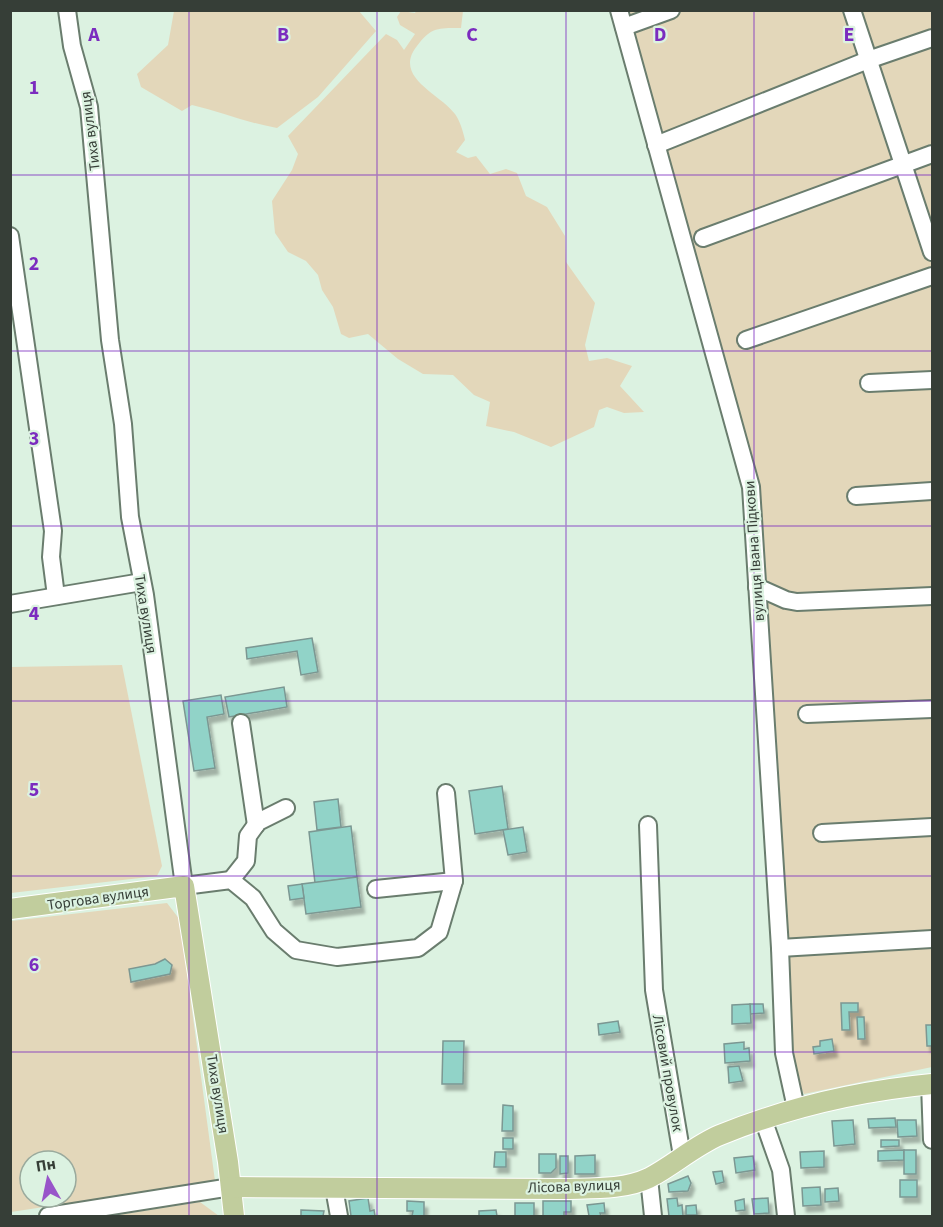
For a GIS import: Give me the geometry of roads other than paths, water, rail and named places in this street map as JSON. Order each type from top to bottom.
[{"type":"main road","name":"Торгова вулиця","points":[[10,909],[184,886]]},
{"type":"main road","name":"Тиха вулиця","points":[[184,886],[234,1216]]},
{"type":"main road","name":"Лісова вулиця","points":[[231,1187],[588,1188],[630,1184],[649,1178],[717,1136],[796,1108],[843,1096],[931,1084]]},
{"type":"street","name":"Тиха вулиця","points":[[67,10],[72,46],[89,108],[110,340],[123,424],[130,517],[142,582],[184,886]]},
{"type":"street","name":"вулиця Івана Підкови","points":[[619,10],[751,487],[780,948],[785,1066],[796,1108]]},
{"type":"street","points":[[624,27],[671,10]]},
{"type":"street","points":[[852,10],[933,252]]},
{"type":"street","points":[[656,145],[868,60],[933,39]]},
{"type":"street","points":[[703,238],[933,154]]},
{"type":"street","points":[[10,236],[53,531],[51,557],[56,596]]},
{"type":"street","points":[[746,340],[933,276]]},
{"type":"street","points":[[869,383],[933,380]]},
{"type":"street","points":[[856,496],[933,491]]},
{"type":"street","points":[[10,604],[142,582]]},
{"type":"street","points":[[757,587],[786,600],[797,602],[933,596]]},
{"type":"street","points":[[807,714],[933,709]]},
{"type":"street","points":[[241,723],[256,825]]},
{"type":"street","points":[[231,880],[253,898],[274,931],[296,950],[337,957],[418,948],[439,932],[454,881],[446,793]]},
{"type":"street","points":[[184,886],[231,880],[246,861],[248,836],[256,825],[286,808]]},
{"type":"street","name":"Лісовий провулок","points":[[648,825],[654,990],[682,1156]]},
{"type":"street","points":[[822,833],[933,827]]},
{"type":"street","points":[[376,889],[454,881]]},
{"type":"street","points":[[780,948],[933,939]]},
{"type":"street","points":[[931,1084],[933,1140]]},
{"type":"street","points":[[763,1119],[781,1170],[786,1216]]},
{"type":"street","points":[[649,1178],[653,1216]]},
{"type":"street","points":[[48,1216],[231,1187]]},
{"type":"street","points":[[334,1188],[339,1216]]}]
